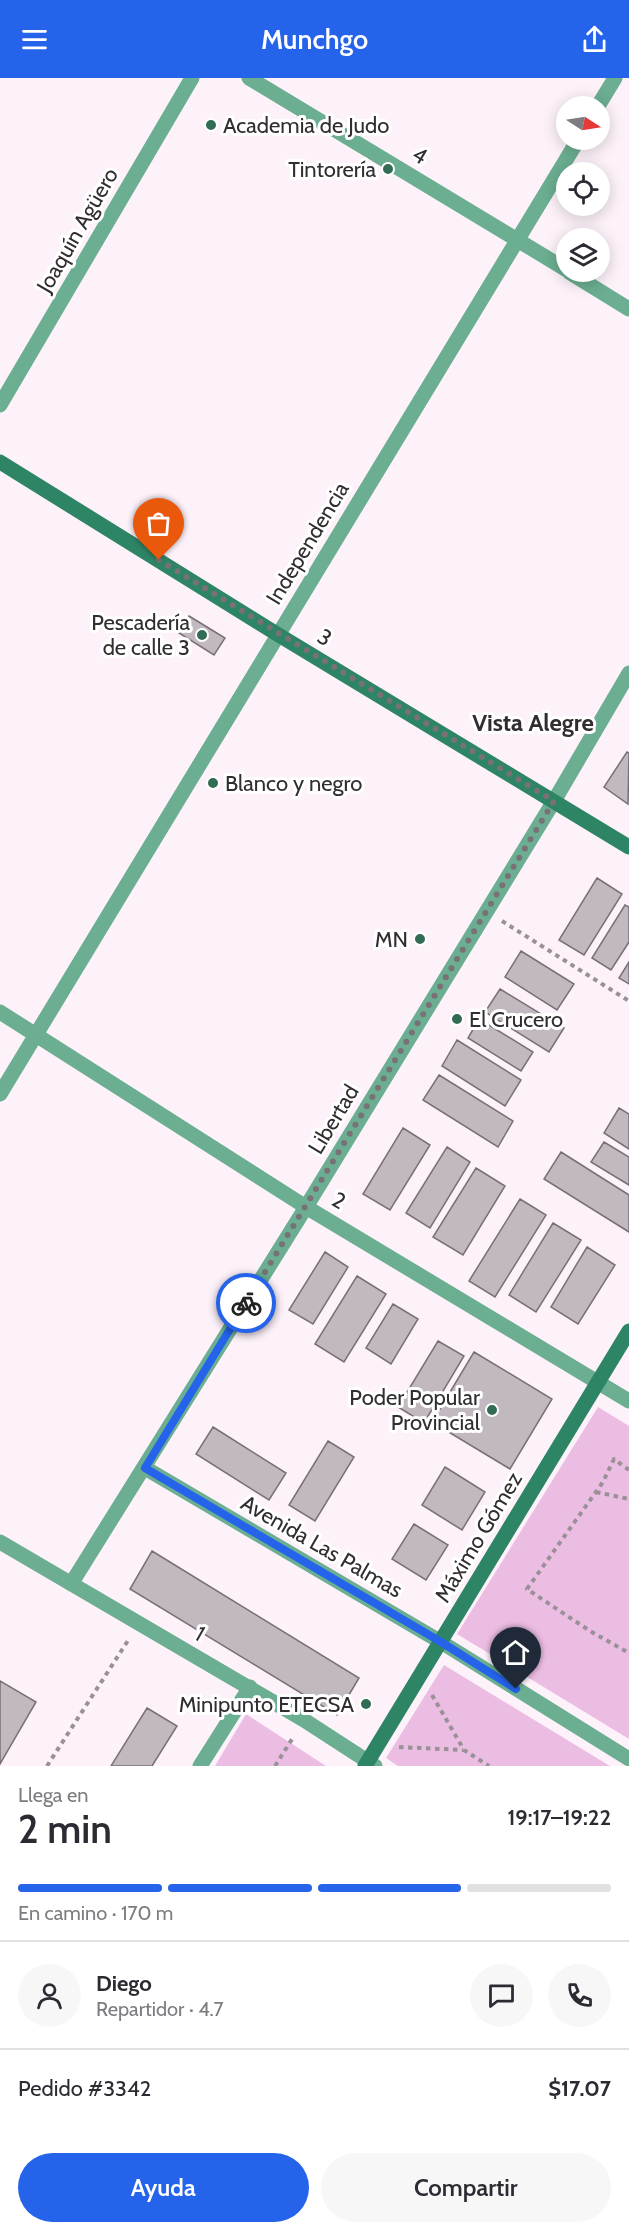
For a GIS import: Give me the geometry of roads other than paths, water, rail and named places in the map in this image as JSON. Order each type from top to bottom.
[{"type":"main road","name":"3","points":[[0,462],[629,847]]},
{"type":"main road","name":"Máximo Gómez","points":[[369,1764],[629,1331]]},
{"type":"street","name":"Joaquín Agüero","points":[[0,405],[192,78]]},
{"type":"street","name":"4","points":[[249,78],[556,264]]},
{"type":"street","points":[[604,96],[615,78]]},
{"type":"street","name":"Independencia","points":[[0,1094],[572,150]]},
{"type":"street","name":"4","points":[[586,282],[629,309]]},
{"type":"street","name":"Libertad","points":[[71,1584],[306,1207],[629,674]]},
{"type":"street","name":"2","points":[[0,1012],[306,1207],[629,1401]]},
{"type":"street","name":"Avenida Las Palmas","points":[[145,1468],[441,1642],[629,1759]]},
{"type":"street","name":"1","points":[[0,1542],[250,1687],[369,1764]]},
{"type":"street","points":[[200,1766],[250,1687]]},
{"type":"place","name":"Academia de Judo","points":[[211,125]]},
{"type":"place","name":"Tintorería","points":[[388,169]]},
{"type":"place","name":"Pescadería de calle 3","points":[[202,635]]},
{"type":"place","name":"Blanco y negro","points":[[213,783]]},
{"type":"place","name":"MN","points":[[420,939]]},
{"type":"place","name":"El Crucero","points":[[457,1019]]},
{"type":"place","name":"Poder Popular Provincial","points":[[492,1410]]},
{"type":"place","name":"Minipunto ETECSA","points":[[366,1704]]},
{"type":"district","name":"Vista Alegre","points":[[533,723]]}]
